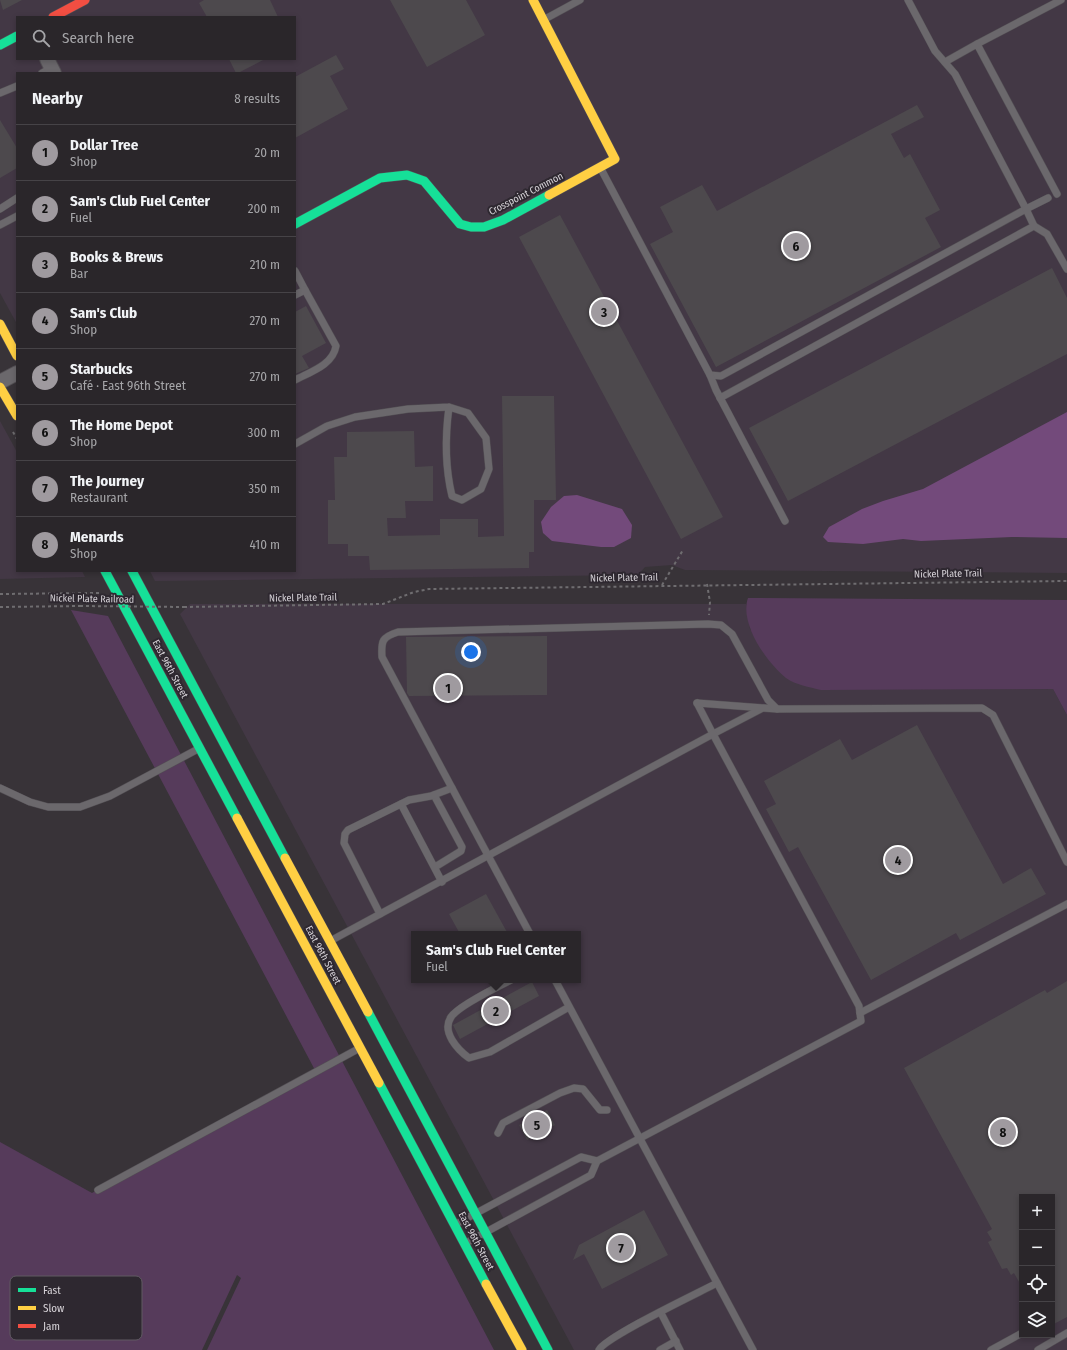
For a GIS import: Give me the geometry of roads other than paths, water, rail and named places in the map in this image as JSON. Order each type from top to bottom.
[{"type":"main road","points":[[55,16],[85,0]]},
{"type":"main road","name":"Crosspoint Common","points":[[296,223],[380,178],[407,176],[424,182],[432,188],[453,218],[460,224],[471,227],[484,227],[503,220],[615,159],[533,0]]},
{"type":"main road","points":[[0,45],[16,37]]},
{"type":"main road","points":[[0,324],[16,354]]},
{"type":"main road","points":[[0,387],[16,414]]},
{"type":"main road","name":"East 96th Street","points":[[106,572],[522,1350]]},
{"type":"main road","name":"East 96th Street","points":[[133,572],[548,1350]]},
{"type":"main road","points":[[200,748],[210,745]]},
{"type":"main road","points":[[225,766],[253,816],[285,857]]},
{"type":"street","points":[[0,382],[16,374]]},
{"type":"lane","points":[[543,20],[580,0]]},
{"type":"lane","points":[[908,0],[935,51],[955,74],[1034,226],[1047,234],[1067,270]]},
{"type":"lane","points":[[945,62],[1061,0]]},
{"type":"lane","points":[[977,44],[1057,194]]},
{"type":"lane","points":[[0,94],[16,86]]},
{"type":"lane","points":[[600,167],[785,521]]},
{"type":"lane","points":[[710,375],[721,376],[1048,198]]},
{"type":"lane","points":[[0,209],[16,199]]},
{"type":"lane","points":[[0,225],[16,217]]},
{"type":"lane","points":[[720,398],[1034,226]]},
{"type":"lane","points":[[296,273],[336,346],[335,352],[324,365],[296,379]]},
{"type":"lane","points":[[296,294],[305,290]]},
{"type":"lane","points":[[716,390],[721,376]]},
{"type":"lane","points":[[296,443],[327,426],[355,417],[408,409],[449,407],[468,413],[486,438],[489,469],[481,489],[462,500],[452,496],[447,477],[446,429],[449,407]]},
{"type":"lane","points":[[528,931],[382,658],[381,645],[387,636],[398,632],[708,624],[721,625],[732,634],[768,700],[777,709]]},
{"type":"lane","points":[[465,1244],[591,1175],[597,1161],[862,1021],[859,1006],[697,703],[761,709],[982,708],[992,715],[1067,862]]},
{"type":"lane","points":[[330,941],[489,857],[761,709]]},
{"type":"lane","points":[[0,788],[30,802],[48,807],[80,806],[91,804],[110,796],[200,748]]},
{"type":"lane","points":[[380,914],[344,838],[348,830],[409,800],[434,795],[452,788]]},
{"type":"lane","points":[[434,795],[462,847],[461,851],[434,868]]},
{"type":"lane","points":[[401,804],[442,882]]},
{"type":"lane","points":[[860,1013],[1066,906]]},
{"type":"lane","points":[[505,983],[464,1006],[451,1016],[447,1025],[450,1035],[458,1049],[469,1058],[490,1052],[569,1007]]},
{"type":"lane","points":[[557,983],[753,1350]]},
{"type":"lane","points":[[98,1190],[361,1048]]},
{"type":"lane","points":[[498,1133],[503,1123],[560,1093],[574,1088],[583,1089],[600,1110],[607,1110]]},
{"type":"lane","points":[[455,1225],[581,1157],[597,1161]]},
{"type":"lane","points":[[598,1350],[603,1344],[631,1328],[717,1283]]},
{"type":"lane","points":[[661,1313],[680,1350]]},
{"type":"lane","points":[[1038,1350],[1067,1333]]},
{"type":"lane","points":[[991,1350],[1019,1335]]},
{"type":"lane","points":[[660,1350],[676,1342]]},
{"type":"place","name":"The Home Depot","points":[[796,246]]},
{"type":"place","name":"Books & Brews","points":[[604,312]]},
{"type":"place","name":"Dollar Tree","points":[[448,688]]},
{"type":"place","name":"Sam's Club","points":[[898,860]]},
{"type":"place","name":"Sam's Club Fuel Center","points":[[496,1011]]},
{"type":"place","name":"Starbucks","points":[[537,1125]]},
{"type":"place","name":"Menards","points":[[1003,1132]]},
{"type":"place","name":"The Journey","points":[[621,1248]]}]
